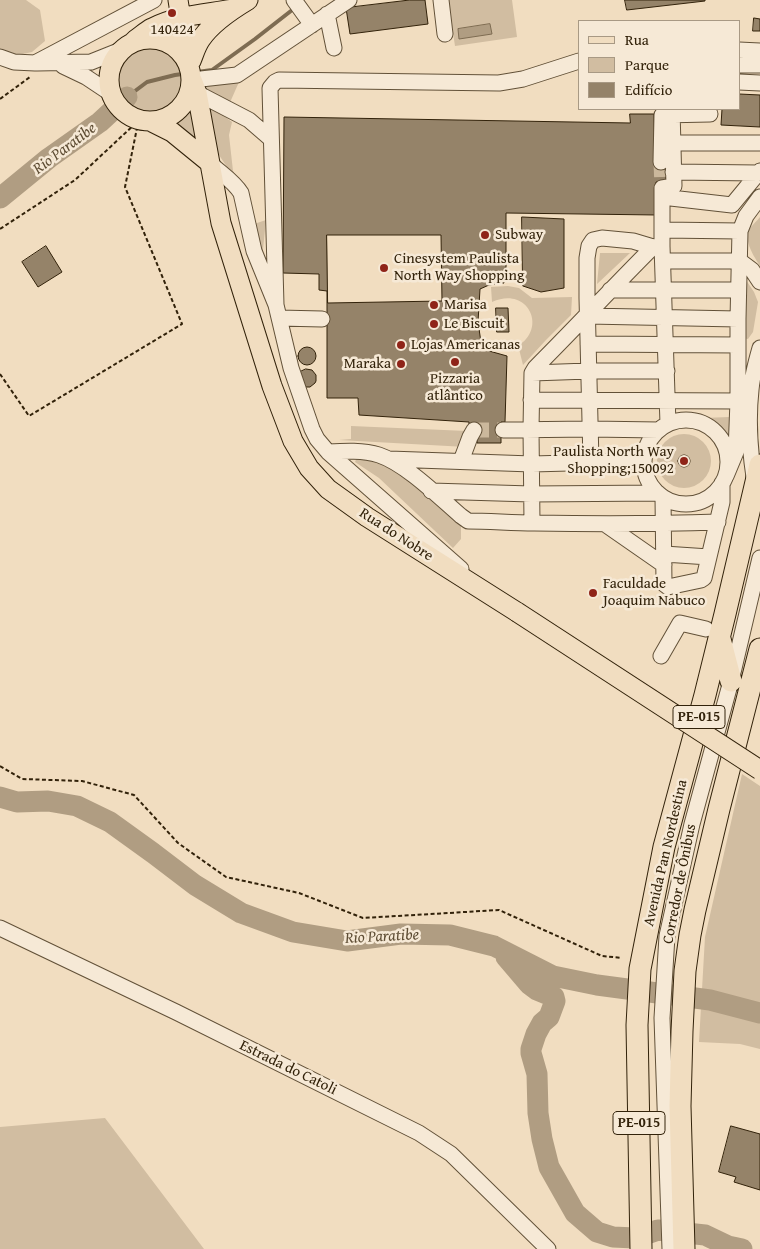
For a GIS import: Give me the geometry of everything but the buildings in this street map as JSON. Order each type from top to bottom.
[{"type":"highway","name":"Avenida Pan Nordestina","points":[[641,1249],[637,1025],[640,969],[664,847],[703,705],[713,633],[758,475]]},
{"type":"highway","points":[[713,633],[732,681]]},
{"type":"highway","name":"PE-015","points":[[684,1249],[677,1224],[680,1106],[672,1031],[675,972],[690,935],[719,809],[760,648]]},
{"type":"main road","points":[[210,162],[172,132],[139,119],[118,106],[111,94],[108,78],[112,63],[126,46],[179,6],[200,15],[240,4]]},
{"type":"main road","points":[[139,119],[165,119],[176,113],[184,104],[190,92],[191,72],[197,46],[203,36],[240,4]]},
{"type":"main road","name":"Rua do Nobre","points":[[179,6],[221,223],[272,386],[293,441],[308,468],[328,489],[367,517],[760,770]]},
{"type":"main road","points":[[126,46],[141,40],[160,40],[177,49],[184,56],[191,72]]},
{"type":"street","points":[[35,63],[154,0]]},
{"type":"street","points":[[191,72],[237,75],[303,12],[327,14],[349,0]]},
{"type":"street","points":[[441,0],[445,34]]},
{"type":"street","points":[[327,14],[334,48]]},
{"type":"street","points":[[4,59],[22,63],[57,64],[91,62],[126,46]]},
{"type":"street","points":[[740,50],[760,51]]},
{"type":"street","points":[[277,312],[273,250],[270,88],[275,82],[279,80],[499,83],[523,79],[578,61]]},
{"type":"street","points":[[57,64],[86,76],[111,94]]},
{"type":"street","points":[[740,65],[760,66]]},
{"type":"street","points":[[191,72],[271,139]]},
{"type":"street","points":[[740,82],[760,83]]},
{"type":"street","points":[[710,114],[669,113],[667,167],[674,186],[662,188],[660,251],[664,290],[668,401],[663,427],[651,439],[644,461],[650,484],[660,495],[672,502],[691,504],[701,501],[717,491],[736,452],[740,232],[746,216],[756,202]]},
{"type":"street","points":[[667,143],[760,143]]},
{"type":"street","points":[[210,162],[241,193],[254,251],[277,312],[291,368],[317,439],[328,452],[487,593]]},
{"type":"street","points":[[667,167],[759,172]]},
{"type":"street","points":[[732,205],[759,172]]},
{"type":"street","points":[[662,197],[732,205],[756,202]]},
{"type":"street","points":[[662,230],[740,232]]},
{"type":"street","points":[[591,462],[587,258],[589,246],[593,240],[602,238],[632,241],[660,251],[740,261],[752,270],[760,282]]},
{"type":"street","points":[[254,251],[273,250]]},
{"type":"street","points":[[532,523],[532,373],[588,316],[610,290],[660,251]]},
{"type":"street","points":[[610,290],[738,290]]},
{"type":"street","points":[[277,312],[322,319]]},
{"type":"street","points":[[588,316],[738,319]]},
{"type":"street","points":[[588,344],[738,346]]},
{"type":"street","points":[[758,475],[752,464],[750,409],[751,389],[760,348]]},
{"type":"street","points":[[532,373],[667,371]]},
{"type":"street","points":[[531,400],[738,401]]},
{"type":"street","points":[[503,430],[663,427],[681,420],[694,421],[706,425],[716,433],[724,444],[728,462],[718,522],[703,579],[683,585],[668,587],[665,585],[664,524],[660,495]]},
{"type":"street","points":[[461,462],[474,430]]},
{"type":"street","points":[[328,452],[370,453],[389,459],[461,462],[532,464],[644,461]]},
{"type":"street","points":[[389,459],[413,476],[460,516],[468,520],[605,524],[718,522]]},
{"type":"street","points":[[431,491],[660,495]]},
{"type":"street","points":[[605,524],[664,560],[709,557]]},
{"type":"street","name":"Corredor de Ônibus","points":[[675,972],[667,936],[692,824],[732,681],[760,558]]},
{"type":"street","points":[[661,656],[680,623],[713,633]]},
{"type":"street","name":"Estrada do Catoli","points":[[0,928],[419,1133],[451,1154],[548,1249]]},
{"type":"street","points":[[670,1249],[677,1224]]},
{"type":"path","points":[[0,99],[30,76],[35,63]]},
{"type":"path","points":[[0,229],[75,180],[139,119]]},
{"type":"path","points":[[0,374],[30,416],[182,324],[125,187],[139,119]]},
{"type":"path","points":[[0,766],[22,779],[82,781],[134,795],[178,842],[226,877],[299,893],[362,918],[499,910],[602,956],[622,958]]},
{"type":"green space","points":[[0,0],[26,0],[40,10],[45,41],[32,52],[9,57],[0,52]]},
{"type":"green space","points":[[448,0],[512,0],[517,37],[455,46]]},
{"type":"green space","points":[[182,25],[184,57],[170,45],[152,39],[157,31]]},
{"type":"green space","points":[[145,45],[164,50],[174,56],[182,66],[185,83],[183,95],[175,108],[166,115],[151,118],[136,114],[123,105],[118,99],[113,86],[116,71],[129,50]]},
{"type":"green space","points":[[239,82],[224,116],[232,122],[229,135],[233,171],[242,186],[219,155],[201,86]]},
{"type":"green space","points":[[192,94],[207,155],[162,124],[180,112]]},
{"type":"green space","points":[[760,217],[760,266],[750,249],[748,235],[751,227]]},
{"type":"green space","points":[[266,220],[262,259],[254,224]]},
{"type":"green space","points":[[600,253],[630,253],[597,284]]},
{"type":"green space","points":[[744,277],[758,302],[753,332],[748,339],[743,338]]},
{"type":"green space","points":[[508,286],[519,288],[532,298],[572,297],[571,315],[523,365],[519,349],[516,347],[526,339],[531,330],[532,320],[530,311],[516,299],[505,298],[492,302],[491,287]]},
{"type":"green space","points":[[729,417],[730,445],[726,445],[717,429],[703,418]]},
{"type":"green space","points":[[351,426],[467,431],[466,447],[339,440],[351,439]]},
{"type":"green space","points":[[684,434],[694,436],[703,442],[709,451],[711,461],[709,471],[703,480],[694,486],[684,488],[674,486],[665,480],[659,471],[657,461],[659,451],[665,442],[674,436]]},
{"type":"green space","points":[[358,455],[390,464],[461,525],[461,539],[453,548],[379,478],[355,462]]},
{"type":"green space","points":[[742,774],[760,786],[760,1049],[740,1044],[699,1042],[705,937]]},
{"type":"green space","points":[[105,1118],[204,1249],[0,1249],[0,1127]]},
{"type":"shaded area","points":[[490,24],[492,34],[459,39],[458,29]]},
{"type":"waterway","points":[[127,97],[147,82],[175,75],[212,70],[296,7]]},
{"type":"waterway","name":"Rio Paratibe","points":[[0,198],[49,158],[100,122],[127,97]]},
{"type":"waterway","name":"Rio Paratibe","points":[[0,797],[17,802],[48,801],[77,806],[110,822],[195,885],[241,913],[293,932],[347,941],[401,934],[450,935],[494,946],[553,976],[597,985],[710,1000],[760,1013]]},
{"type":"waterway","points":[[506,957],[529,984],[537,990],[554,997],[555,1001],[549,1017],[542,1023],[536,1034],[531,1053],[537,1074],[538,1113],[549,1167],[575,1213],[597,1232],[613,1237],[635,1238],[658,1230],[705,1235],[728,1246],[742,1249]]},
{"type":"tunnel","points":[[661,162],[662,188]]},
{"type":"tunnel","points":[[474,430],[503,430]]},
{"type":"place","name":"140424","points":[[172,13]]},
{"type":"place","name":"Subway","points":[[485,235]]},
{"type":"place","name":"Cinesystem Paulista North Way Shopping","points":[[384,268]]},
{"type":"place","name":"Marisa","points":[[434,305]]},
{"type":"place","name":"Le Biscuit","points":[[434,324]]},
{"type":"place","name":"Lojas Americanas","points":[[401,345]]},
{"type":"place","name":"Pizzaria atlântico","points":[[455,362]]},
{"type":"place","name":"Maraka","points":[[401,364]]},
{"type":"place","name":"Paulista North Way Shopping;150092","points":[[684,461]]},
{"type":"place","name":"Faculdade Joaquim Nabuco","points":[[593,593]]}]
